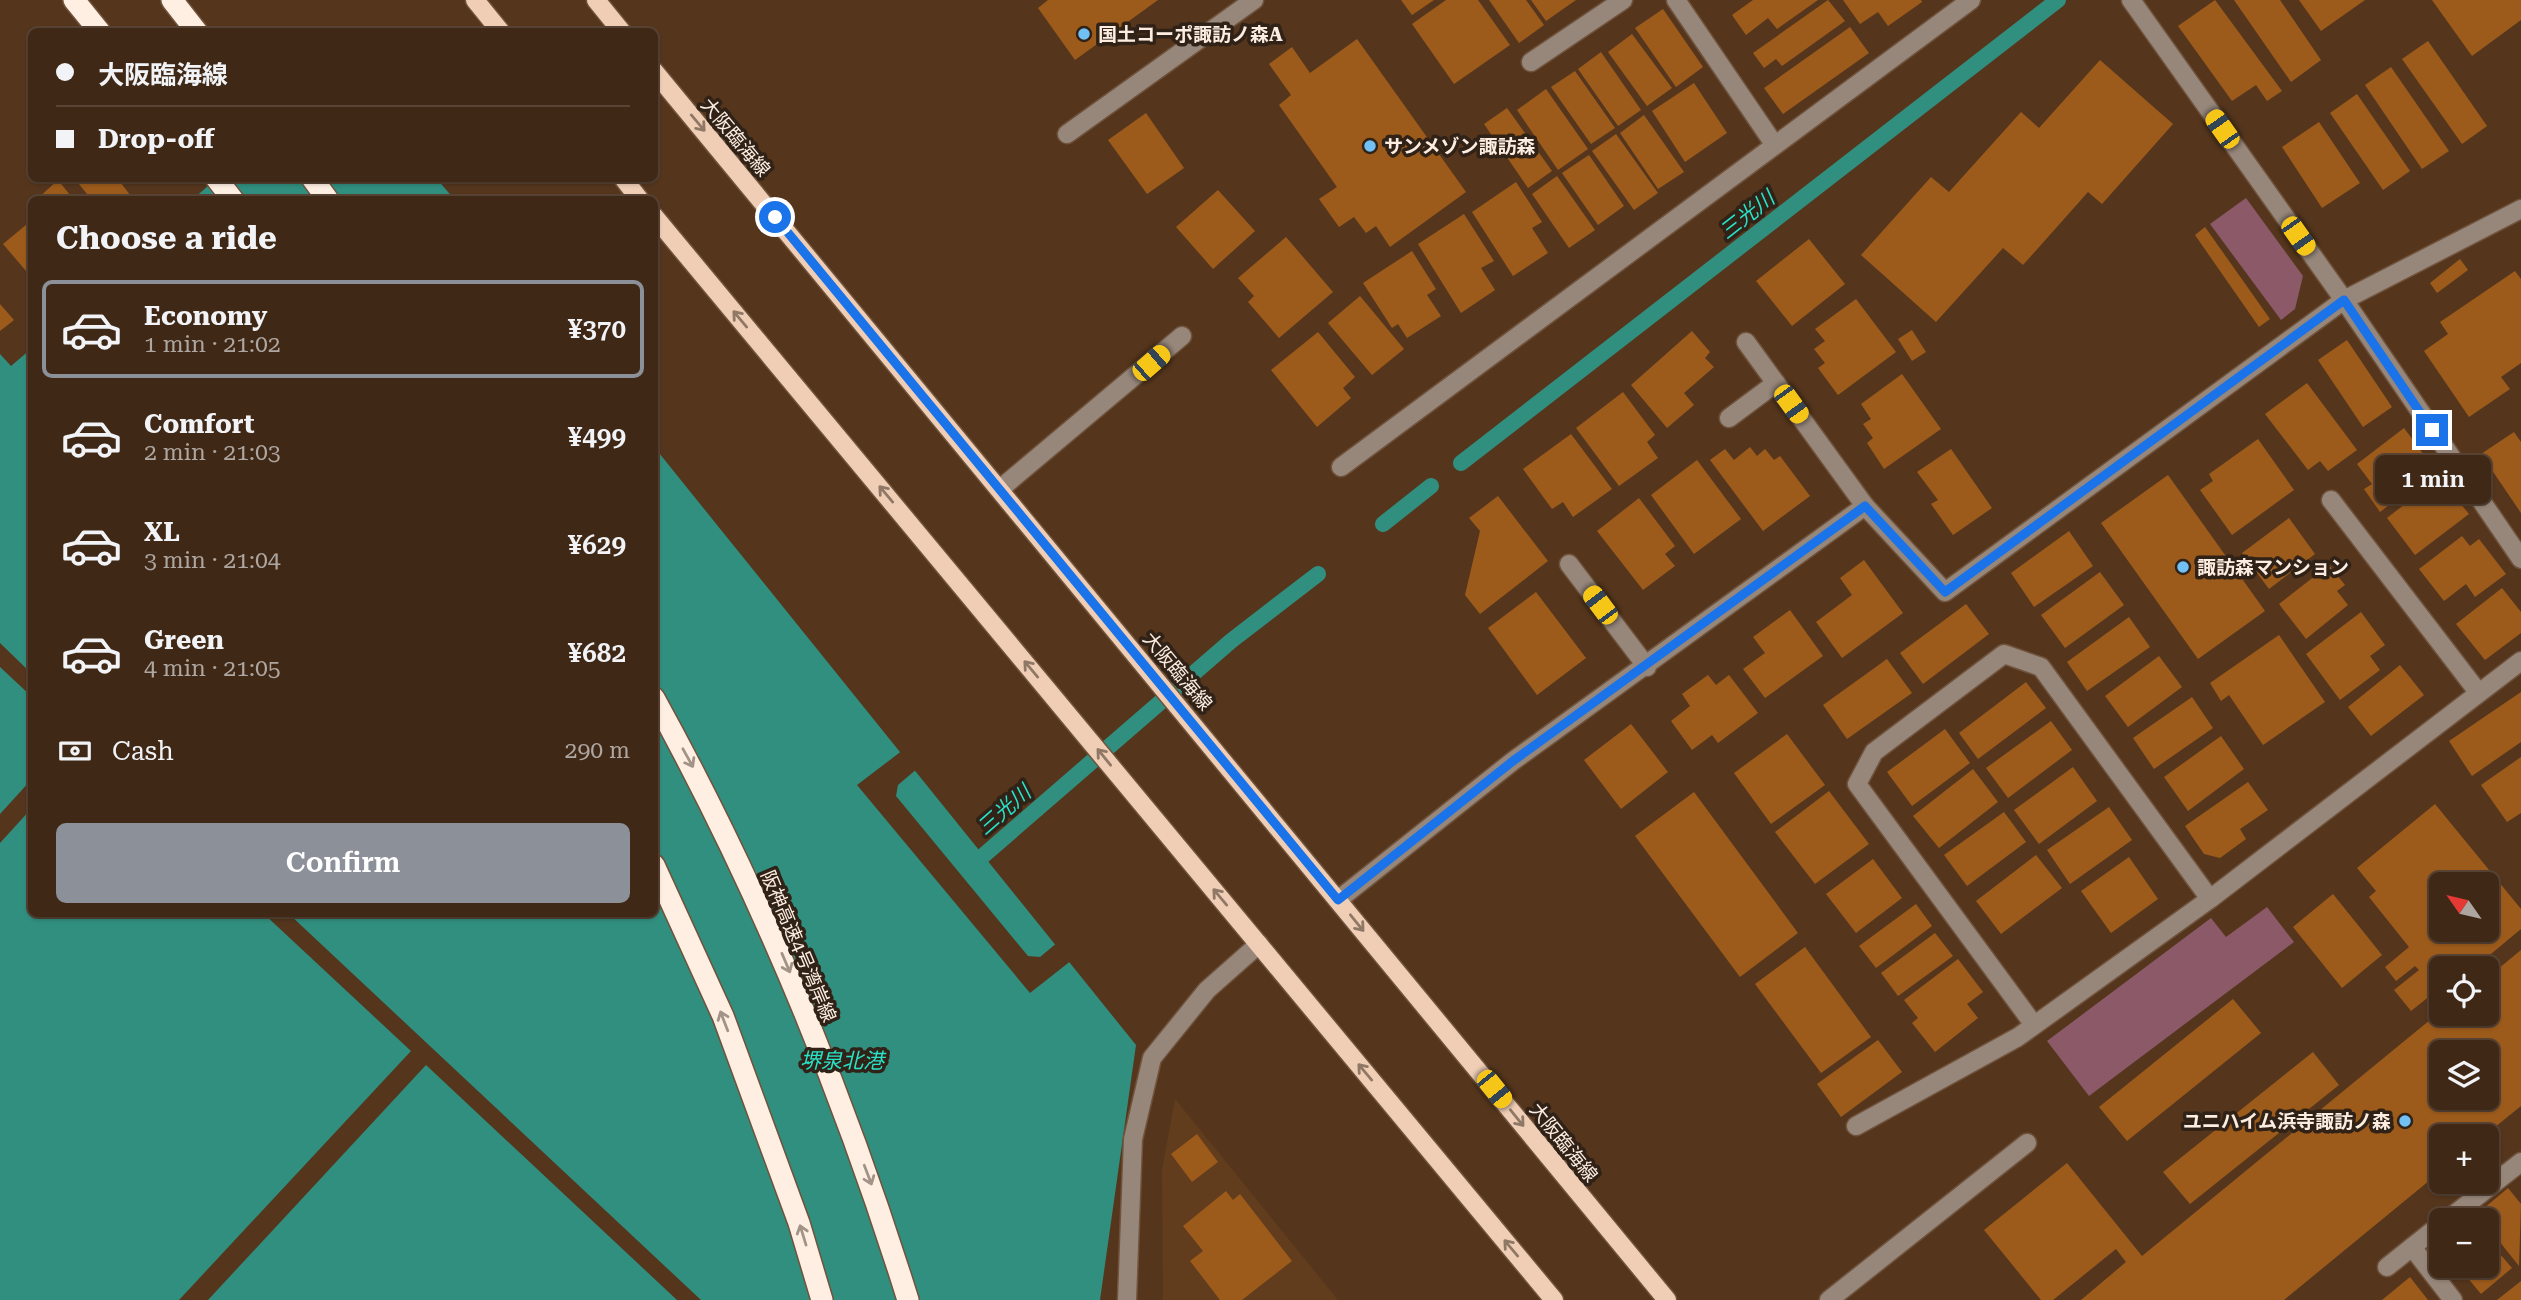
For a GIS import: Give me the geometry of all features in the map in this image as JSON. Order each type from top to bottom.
[{"type":"highway","points":[[74,0],[97,28]]},
{"type":"highway","points":[[172,0],[194,28]]},
{"type":"highway","points":[[219,182],[230,196]]},
{"type":"highway","name":"阪神高速4号湾岸線","points":[[658,705],[698,778],[786,964],[874,1192],[908,1300]]},
{"type":"highway","points":[[658,874],[723,1016],[799,1223],[822,1300]]},
{"type":"main road","points":[[475,0],[498,28]]},
{"type":"main road","points":[[596,0],[619,28]]},
{"type":"main road","name":"大阪臨海線","points":[[658,76],[1667,1300]]},
{"type":"main road","points":[[626,182],[637,196]]},
{"type":"main road","points":[[658,221],[1554,1300]]},
{"type":"street","points":[[1067,134],[1254,0]]},
{"type":"street","points":[[1531,62],[1623,0]]},
{"type":"street","points":[[1676,0],[1774,144]]},
{"type":"street","points":[[1341,467],[1970,0]]},
{"type":"street","points":[[2131,0],[2344,300],[2521,559]]},
{"type":"street","points":[[1746,342],[1865,506],[1945,592],[2344,300],[2521,209]]},
{"type":"street","points":[[1000,489],[1182,335]]},
{"type":"street","points":[[1729,418],[1776,383]]},
{"type":"street","points":[[2331,500],[2478,692]]},
{"type":"street","points":[[1338,900],[1513,761],[1647,667],[1865,506]]},
{"type":"street","points":[[1569,564],[1647,667]]},
{"type":"street","points":[[2034,1025],[1857,784],[1874,752],[2004,654],[2041,667],[2210,899]]},
{"type":"street","points":[[1856,1126],[2034,1025],[2210,899],[2478,692],[2521,662]]},
{"type":"street","points":[[1127,1300],[1133,1139],[1152,1058],[1207,990],[1259,944]]},
{"type":"street","points":[[1829,1300],[2027,1143]]},
{"type":"street","points":[[2462,1208],[2521,1162]]},
{"type":"street","points":[[2387,1267],[2429,1234]]},
{"type":"street","points":[[2412,1247],[2453,1300]]},
{"type":"shaded area","points":[[2246,198],[2303,276],[2295,309],[2281,320],[2210,224]]},
{"type":"shaded area","points":[[2267,907],[2294,942],[2089,1096],[2047,1041],[2211,918],[2226,937]]},
{"type":"shaded area","points":[[1175,1099],[1338,1300],[1163,1300],[1162,1170]]},
{"type":"water","points":[[212,182],[440,182],[451,196],[197,196]]},
{"type":"water","name":"堺泉北港","points":[[28,352],[28,917],[658,917],[658,452],[1136,1045],[1100,1300],[0,1300],[0,354],[11,366]]},
{"type":"pier","points":[[0,643],[28,670],[28,693],[0,667]]},
{"type":"pier","points":[[903,750],[918,768],[898,785],[896,796],[1028,956],[1040,957],[1058,942],[1072,960],[1030,993],[857,785]]},
{"type":"pier","points":[[28,783],[28,812],[0,843],[0,814]]},
{"type":"pier","points":[[267,917],[292,917],[701,1300],[677,1300],[426,1065],[208,1300],[179,1300],[411,1051]]},
{"type":"building","name":"国土コーポ諏訪ノ森A","points":[[1048,0],[1158,0],[1075,60],[1038,8]]},
{"type":"building","points":[[1401,0],[1434,0],[1412,15]]},
{"type":"building","points":[[1446,0],[1478,0],[1510,45],[1454,84],[1412,24]]},
{"type":"building","points":[[1489,0],[1526,0],[1544,25],[1519,43]]},
{"type":"building","points":[[1531,0],[1576,0],[1546,21]]},
{"type":"building","points":[[1753,0],[1818,0],[1777,29],[1768,18],[1746,35],[1732,15]]},
{"type":"building","points":[[1828,0],[1845,21],[1782,66],[1776,59],[1764,68],[1753,53]]},
{"type":"building","points":[[1843,0],[1922,2],[1888,26],[1878,12],[1860,24]]},
{"type":"building","points":[[2215,0],[2282,91],[2267,101],[2256,85],[2232,101],[2178,26]]},
{"type":"building","points":[[2234,0],[2280,0],[2321,60],[2291,82]]},
{"type":"building","points":[[2299,0],[2365,0],[2321,31]]},
{"type":"building","points":[[2432,0],[2521,0],[2521,20],[2472,56]]},
{"type":"building","points":[[1663,9],[1703,67],[1676,87],[1635,28]]},
{"type":"building","points":[[1850,27],[1869,53],[1783,114],[1764,88]]},
{"type":"building","points":[[1632,34],[1672,88],[1647,106],[1608,52]]},
{"type":"building","name":"サンメゾン諏訪森","points":[[1357,39],[1466,192],[1390,247],[1376,226],[1366,233],[1354,217],[1339,227],[1319,199],[1337,187],[1279,105],[1291,95],[1269,64],[1292,47],[1310,73]]},
{"type":"building","points":[[2428,41],[2487,126],[2462,144],[2402,59]]},
{"type":"building","points":[[1601,52],[1641,110],[1618,126],[1578,69]]},
{"type":"building","points":[[2100,60],[2173,124],[2102,204],[2088,192],[2023,265],[2003,248],[1936,322],[1861,255],[1931,177],[1949,192],[2021,112],[2039,128]]},
{"type":"building","points":[[2391,67],[2449,151],[2422,169],[2365,85]]},
{"type":"building","points":[[1575,71],[1615,128],[1591,144],[1551,87]]},
{"type":"building","points":[[1694,83],[1727,133],[1685,162],[1652,111]]},
{"type":"building","points":[[1546,89],[1588,149],[1558,170],[1517,110]]},
{"type":"building","points":[[2357,94],[2410,171],[2383,190],[2330,113]]},
{"type":"building","points":[[1507,108],[1552,171],[1528,188],[1484,124]]},
{"type":"building","points":[[1146,113],[1184,168],[1147,194],[1108,140]]},
{"type":"building","points":[[1644,115],[1684,172],[1658,189],[1620,133]]},
{"type":"building","points":[[2319,122],[2360,183],[2322,208],[2282,147]]},
{"type":"building","points":[[1616,134],[1658,193],[1634,210],[1592,151]]},
{"type":"building","points":[[1589,155],[1624,206],[1598,225],[1562,173]]},
{"type":"building","points":[[1557,176],[1595,230],[1569,248],[1532,194]]},
{"type":"building","points":[[56,182],[60,182],[71,196],[40,196]]},
{"type":"building","points":[[77,182],[120,182],[131,196],[89,196]]},
{"type":"building","points":[[1516,182],[1542,222],[1532,228],[1548,253],[1513,276],[1472,212]]},
{"type":"building","points":[[1218,190],[1255,231],[1213,269],[1176,227]]},
{"type":"building","points":[[1464,214],[1494,261],[1481,268],[1495,290],[1461,313],[1418,244]]},
{"type":"building","points":[[28,223],[28,273],[3,244]]},
{"type":"building","points":[[2205,227],[2270,319],[2259,327],[2195,235]]},
{"type":"building","points":[[1286,237],[1333,292],[1279,338],[1248,302],[1254,296],[1238,278]]},
{"type":"building","points":[[1809,239],[1845,284],[1792,326],[1756,281]]},
{"type":"building","points":[[1412,251],[1436,289],[1427,295],[1441,316],[1407,338],[1398,324],[1392,328],[1363,283]]},
{"type":"building","points":[[2460,259],[2468,270],[2437,293],[2430,283]]},
{"type":"building","points":[[2515,271],[2521,279],[2521,363],[2501,377],[2510,389],[2469,417],[2424,351],[2448,334],[2440,322]]},
{"type":"building","points":[[1360,296],[1404,349],[1372,375],[1328,323]]},
{"type":"building","points":[[1856,299],[1896,352],[1838,395],[1818,368],[1825,363],[1814,349],[1825,341],[1815,329]]},
{"type":"building","points":[[0,304],[14,320],[0,331]]},
{"type":"building","points":[[1912,330],[1926,352],[1912,361],[1898,339]]},
{"type":"building","points":[[1692,331],[1710,352],[1705,358],[1714,367],[1684,393],[1694,405],[1667,428],[1631,385]]},
{"type":"building","points":[[1318,332],[1355,377],[1343,388],[1351,398],[1317,427],[1271,370]]},
{"type":"building","points":[[2347,340],[2392,407],[2363,427],[2318,360]]},
{"type":"building","points":[[1902,374],[1941,429],[1884,469],[1867,443],[1873,438],[1863,424],[1871,419],[1861,404]]},
{"type":"building","points":[[2307,383],[2357,450],[2328,471],[2320,461],[2308,470],[2265,414]]},
{"type":"building","points":[[1623,392],[1655,435],[1647,442],[1658,458],[1619,486],[1576,428]]},
{"type":"building","points":[[2404,428],[2435,470],[2380,512],[2364,489],[2372,484],[2357,464]]},
{"type":"building","points":[[2514,432],[2521,442],[2521,513],[2481,454]]},
{"type":"building","points":[[1571,434],[1612,489],[1573,517],[1563,502],[1552,509],[1523,469]]},
{"type":"building","points":[[2258,439],[2294,490],[2232,535],[2200,490],[2213,481],[2209,474]]},
{"type":"building","points":[[1750,447],[1757,456],[1765,449],[1774,460],[1780,456],[1810,496],[1763,531],[1710,460],[1725,449],[1734,460]]},
{"type":"building","points":[[1951,449],[1992,508],[1953,535],[1931,504],[1938,500],[1917,472]]},
{"type":"building","points":[[1697,460],[1741,519],[1694,554],[1651,495]]},
{"type":"building","name":"諏訪森マンション","points":[[2168,475],[2265,611],[2198,659],[2101,523]]},
{"type":"building","points":[[2432,483],[2438,492],[2446,486],[2469,514],[2415,555],[2387,518]]},
{"type":"building","points":[[1498,496],[1548,561],[1480,614],[1465,595],[1480,531],[1469,518]]},
{"type":"building","points":[[1639,498],[1675,546],[1665,554],[1675,566],[1643,590],[1597,531]]},
{"type":"building","points":[[2289,518],[2315,554],[2269,589],[2242,553]]},
{"type":"building","points":[[2069,531],[2093,566],[2034,607],[2011,573]]},
{"type":"building","points":[[2462,536],[2470,546],[2479,539],[2506,574],[2475,597],[2466,584],[2444,601],[2419,569]]},
{"type":"building","points":[[1864,560],[1903,613],[1842,658],[1816,622],[1852,595],[1840,578]]},
{"type":"building","points":[[2329,565],[2345,585],[2337,591],[2348,605],[2306,639],[2279,604]]},
{"type":"building","points":[[2100,572],[2124,605],[2065,648],[2041,615]]},
{"type":"building","points":[[2502,588],[2521,612],[2521,633],[2485,660],[2456,624]]},
{"type":"building","points":[[1536,592],[1586,658],[1537,695],[1488,628]]},
{"type":"building","points":[[1966,604],[1989,634],[1923,684],[1900,653]]},
{"type":"building","points":[[1790,610],[1823,656],[1765,698],[1743,669],[1765,653],[1753,637]]},
{"type":"building","points":[[2361,612],[2385,645],[2370,656],[2380,670],[2340,700],[2306,654]]},
{"type":"building","points":[[2129,617],[2150,647],[2087,691],[2067,662]]},
{"type":"building","points":[[2279,635],[2325,702],[2263,745],[2229,695],[2221,701],[2210,683]]},
{"type":"building","points":[[2159,656],[2182,687],[2128,727],[2105,696]]},
{"type":"building","points":[[1887,659],[1912,693],[1847,739],[1823,705]]},
{"type":"building","points":[[2400,665],[2424,695],[2371,736],[2348,707]]},
{"type":"building","points":[[1708,675],[1716,685],[1729,675],[1758,713],[1718,743],[1712,735],[1692,750],[1671,721],[1690,706],[1682,694]]},
{"type":"building","points":[[2026,682],[2046,708],[1978,759],[1959,733]]},
{"type":"building","points":[[2521,692],[2521,742],[2472,776],[2449,741]]},
{"type":"building","points":[[2192,697],[2213,728],[2154,769],[2133,738]]},
{"type":"building","points":[[2051,721],[2072,750],[2008,798],[1986,768]]},
{"type":"building","points":[[1631,724],[1668,772],[1621,809],[1584,760]]},
{"type":"building","points":[[1945,729],[1970,763],[1912,806],[1887,772]]},
{"type":"building","points":[[1787,734],[1825,785],[1771,824],[1734,773]]},
{"type":"building","points":[[2221,736],[2244,769],[2188,811],[2164,777]]},
{"type":"building","points":[[2521,757],[2521,813],[2507,822],[2481,785]]},
{"type":"building","points":[[2073,767],[2097,801],[2039,844],[2014,810]]},
{"type":"building","points":[[1973,769],[1998,802],[1939,848],[1913,816]]},
{"type":"building","points":[[2248,782],[2268,810],[2240,829],[2246,839],[2220,858],[2204,854],[2185,826]]},
{"type":"building","points":[[1829,791],[1869,844],[1815,884],[1775,832]]},
{"type":"building","points":[[1694,792],[1798,933],[1740,977],[1635,836]]},
{"type":"building","points":[[2435,804],[2491,872],[2429,872],[2429,942],[2499,942],[2499,882],[2521,909],[2521,929],[2488,956],[2429,956],[2429,997],[2411,1011],[2394,990],[2419,970],[2415,966],[2396,981],[2385,967],[2409,947],[2369,897],[2376,891],[2357,868]]},
{"type":"building","points":[[2109,807],[2132,840],[2070,884],[2047,850]]},
{"type":"building","points":[[2004,812],[2026,842],[1967,886],[1944,855]]},
{"type":"building","points":[[2036,855],[2062,888],[2001,934],[1976,901]]},
{"type":"building","points":[[2129,857],[2158,899],[2111,933],[2081,891]]},
{"type":"building","points":[[1873,859],[1902,898],[1856,933],[1826,894]]},
{"type":"building","points":[[2333,894],[2382,955],[2342,988],[2293,927]]},
{"type":"building","points":[[1916,904],[1932,926],[1876,968],[1859,946]]},
{"type":"building","points":[[1935,933],[1953,956],[1898,996],[1881,973]]},
{"type":"building","points":[[1805,947],[1871,1037],[1821,1073],[1755,984]]},
{"type":"building","name":"ユニハイム浜寺諏訪ノ森","points":[[2521,950],[2521,1106],[2499,1124],[2429,1124],[2429,1181],[2284,1300],[2081,1300],[2126,1262],[2116,1249],[2053,1300],[2041,1300],[1984,1230],[2067,1163],[2142,1256],[2429,1021],[2429,1026],[2499,1026],[2499,968]]},
{"type":"building","points":[[1958,959],[1983,992],[1967,1004],[1978,1018],[1935,1052],[1912,1023],[1918,1018],[1904,1000]]},
{"type":"building","points":[[2233,999],[2261,1033],[2127,1141],[2099,1107]]},
{"type":"building","points":[[1878,1040],[1902,1072],[1841,1117],[1817,1084]]},
{"type":"building","points":[[2313,1052],[2339,1085],[2190,1204],[2163,1172]]},
{"type":"building","points":[[1197,1134],[1218,1162],[1192,1182],[1171,1154]]},
{"type":"building","points":[[2508,1188],[2521,1204],[2519,1266],[2499,1241],[2499,1208],[2484,1208]]},
{"type":"building","points":[[1226,1191],[1233,1200],[1240,1194],[1292,1261],[1242,1300],[1220,1300],[1190,1261],[1203,1251],[1183,1226]]},
{"type":"building","points":[[2499,1253],[2512,1268],[2481,1294],[2468,1278],[2499,1278]]},
{"type":"building","points":[[2410,1277],[2428,1300],[2382,1300]]},
{"type":"building","points":[[2521,1281],[2521,1300],[2497,1300]]},
{"type":"waterway","name":"三光川","points":[[1461,463],[2058,0]]},
{"type":"waterway","name":"三光川","points":[[1383,524],[1431,486]]},
{"type":"waterway","name":"三光川","points":[[969,868],[1231,641],[1318,574]]},
{"type":"place","name":"国土コーポ諏訪ノ森A","points":[[1084,34]]},
{"type":"place","name":"サンメゾン諏訪森","points":[[1370,146]]},
{"type":"place","name":"諏訪森マンション","points":[[2183,567]]},
{"type":"place","name":"ユニハイム浜寺諏訪ノ森","points":[[2405,1121]]},
{"type":"route","points":[[775,217],[1338,900],[1513,761],[1647,667],[1865,506],[1945,592],[2344,300],[2432,430]]}]
